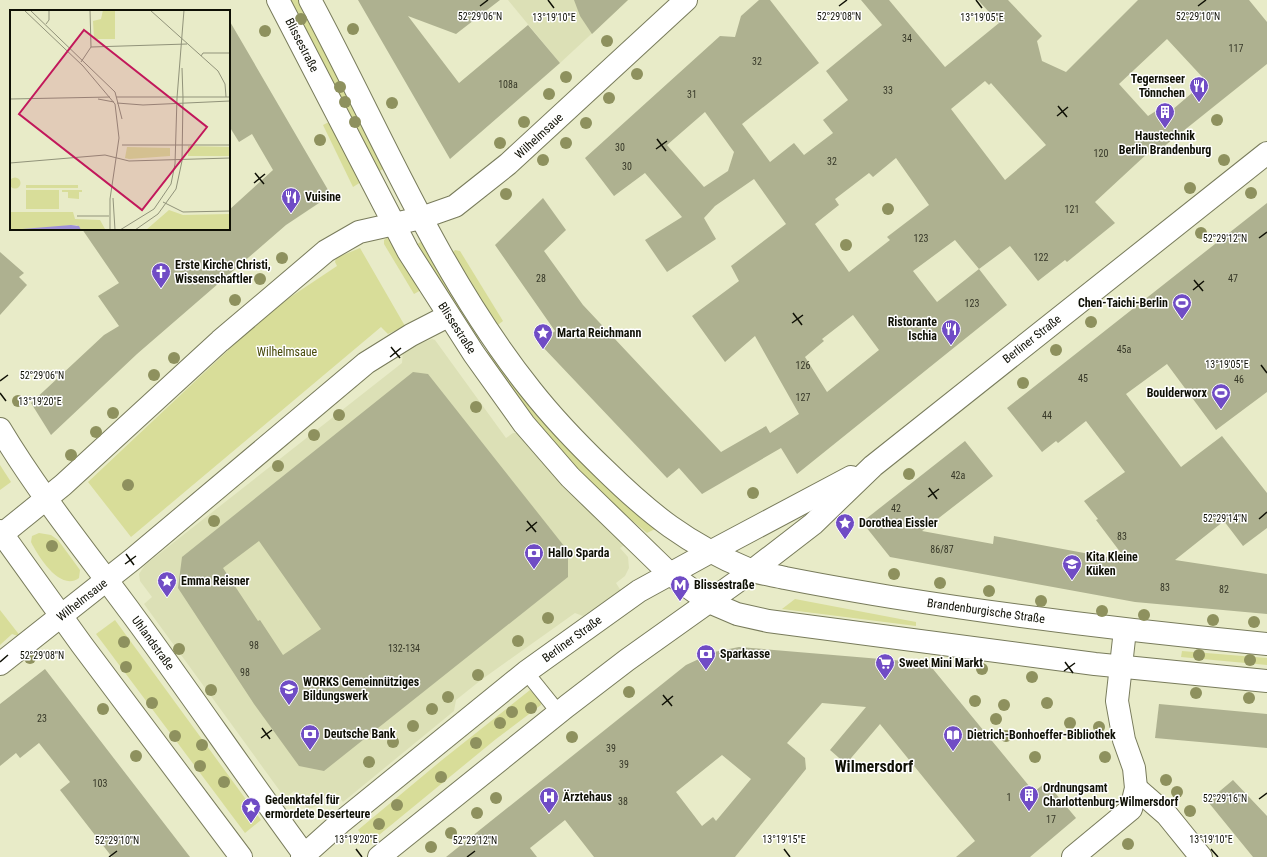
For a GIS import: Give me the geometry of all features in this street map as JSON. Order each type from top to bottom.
[{"type":"main road","name":"Blissestraße","points":[[278,0],[393,224],[448,316],[474,354],[520,418],[570,477],[670,574],[709,602]]},
{"type":"main road","name":"Blissestraße","points":[[310,0],[421,218],[467,299],[493,339],[548,410],[583,449],[674,531],[710,552]]},
{"type":"main road","name":"Wilhelmsaue","points":[[1,534],[46,499],[220,341],[326,250],[359,232],[421,218],[455,206],[508,164],[686,0]]},
{"type":"main road","name":"Berliner Straße","points":[[379,857],[559,713],[628,660],[752,571],[812,524],[873,466],[1267,153]]},
{"type":"main road","name":"Wilhelmsaue","points":[[0,664],[107,580],[366,363],[448,316]]},
{"type":"main road","name":"Uhlandstraße","points":[[0,429],[16,456],[46,499],[107,580],[304,856]]},
{"type":"main road","name":"Berliner Straße","points":[[304,856],[340,823],[526,672],[630,597],[710,552],[873,466]]},
{"type":"main road","points":[[1,534],[241,857]]},
{"type":"main road","name":"Brandenburgische Straße","points":[[710,552],[752,571],[821,586],[964,608],[1125,630],[1267,644]]},
{"type":"main road","points":[[709,602],[737,614],[768,621],[1121,667],[1267,681]]},
{"type":"main road","points":[[1073,857],[1132,809],[1136,788],[1134,768],[1124,740],[1117,701],[1125,630]]},
{"type":"main road","points":[[1136,788],[1167,815],[1201,857]]},
{"type":"lane","points":[[526,672],[559,713]]},
{"type":"shaded area","points":[[508,0],[628,0],[560,63]]},
{"type":"shaded area","points":[[432,339],[435,340],[506,438],[513,433],[517,433],[565,487],[626,544],[620,548],[628,557],[629,568],[625,576],[616,583],[621,591],[583,616],[575,613],[481,680],[456,700],[454,711],[343,802],[335,792],[318,805],[312,808],[306,807],[294,791],[285,798],[144,604],[152,597],[140,581],[139,574],[145,565],[402,363],[403,350]]},
{"type":"green space","points":[[288,0],[300,0],[385,168],[376,173]]},
{"type":"green space","points":[[331,121],[361,182],[353,187],[323,125]]},
{"type":"green space","points":[[388,237],[421,290],[414,294],[384,244],[384,240]]},
{"type":"green space","points":[[422,241],[482,338],[476,342],[416,245]]},
{"type":"green space","name":"Wilhelmsaue","points":[[360,248],[405,326],[388,334],[381,327],[131,537],[88,482],[257,323],[286,300],[337,266],[335,262],[336,258]]},
{"type":"green space","points":[[455,250],[460,251],[503,321],[495,327],[452,253]]},
{"type":"green space","points":[[490,350],[622,500],[655,529],[647,533],[617,508],[575,467],[516,398],[485,354]]},
{"type":"green space","points":[[0,465],[11,482],[0,490]]},
{"type":"green space","points":[[39,533],[51,535],[58,540],[80,570],[79,578],[72,581],[64,580],[50,570],[39,556],[31,542],[32,536]]},
{"type":"green space","points":[[795,599],[916,622],[916,626],[782,609]]},
{"type":"green space","points":[[0,610],[21,637],[12,634],[0,645]]},
{"type":"green space","points":[[115,620],[261,820],[245,833],[96,634]]},
{"type":"green space","points":[[1182,651],[1267,658],[1267,665],[1181,657]]},
{"type":"green space","points":[[530,690],[541,702],[541,705],[496,739],[368,844],[358,830],[442,760]]},
{"type":"building","points":[[358,0],[500,0],[456,34],[408,16],[459,83],[528,25],[560,63],[450,159]]},
{"type":"building","points":[[574,0],[628,0],[592,34],[580,16]]},
{"type":"building","points":[[759,0],[770,0],[819,63],[742,124],[770,162],[794,143],[804,155],[833,133],[823,120],[848,100],[826,71],[882,25],[861,0],[889,0],[945,67],[999,23],[978,0],[1008,0],[1042,36],[1037,41],[1042,61],[1066,72],[1138,0],[1249,0],[1267,22],[1267,64],[1152,156],[1149,152],[1095,202],[1115,223],[1067,262],[1065,260],[1038,281],[1010,246],[979,269],[1007,305],[797,474],[781,448],[702,494],[679,468],[667,478],[540,344],[555,331],[495,245],[543,198],[566,230],[544,251],[583,305],[721,452],[766,426],[770,433],[799,414],[755,336],[725,362],[692,316],[739,281],[731,266],[786,224],[754,179],[715,206],[704,218],[716,239],[667,272],[645,240],[682,217],[645,173],[614,196],[585,158],[720,36],[735,37],[741,16]],"holes":[[[1167,39],[1206,81],[1165,116],[1159,109],[1148,116],[1119,84]],[[985,81],[989,85],[991,83],[1046,145],[1005,180],[951,109]],[[705,112],[734,152],[728,171],[704,187],[667,145]],[[896,158],[929,205],[887,237],[890,240],[849,272],[815,224],[839,205],[835,199],[869,173],[873,177]],[[955,240],[979,269],[937,302],[913,271]],[[853,315],[879,350],[827,392],[805,357],[824,341],[822,339]]]},
{"type":"building","points":[[230,22],[331,195],[286,225],[137,354],[51,435],[31,403],[104,335],[119,326],[98,296],[119,283],[83,230],[230,230],[230,209],[273,170],[252,134],[239,142],[230,128]]},
{"type":"building","points":[[1267,203],[1267,392],[1216,430],[1167,364],[1126,394],[1181,467],[1222,436],[1267,493],[1267,528],[1243,546],[1224,521],[1175,560],[1267,574],[1267,614],[1135,602],[890,557],[862,522],[965,441],[993,476],[922,531],[993,544],[994,536],[1127,561],[1096,520],[1098,519],[1084,501],[1125,472],[1086,421],[1058,443],[1056,441],[1042,452],[1007,408]]},
{"type":"building","points":[[0,252],[24,273],[19,277],[27,285],[0,315]]},
{"type":"building","points":[[413,372],[428,374],[568,551],[568,577],[324,771],[299,766],[254,704],[178,588],[182,557]],"holes":[[[259,541],[321,629],[283,655],[260,620],[258,621],[223,568]]]},
{"type":"building","points":[[739,647],[928,663],[1034,792],[1046,782],[1076,818],[1030,857],[956,857],[975,841],[880,724],[846,764],[830,750],[866,707],[822,703],[787,743],[805,758],[806,769],[735,857],[594,857],[565,820],[530,848],[537,857],[446,857],[686,665],[714,652]],"holes":[[[722,755],[751,779],[716,821],[713,817],[702,826],[676,792]]]},
{"type":"building","points":[[45,669],[190,857],[112,857],[60,790],[70,782],[39,743],[20,758],[16,753],[0,766],[0,704]]},
{"type":"building","points":[[1159,704],[1267,714],[1267,748],[1155,738]]},
{"type":"building","points":[[1233,780],[1267,816],[1267,857],[1253,857],[1209,803],[1215,798],[1214,796]]},
{"type":"place","name":"Tegernseer Tönnchen","points":[[1199,103]]},
{"type":"place","name":"Haustechnik Berlin Brandenburg","points":[[1165,129]]},
{"type":"place","name":"Vuisine","points":[[291,214]]},
{"type":"place","name":"Erste Kirche Christi, Wissenschaftler","points":[[161,289]]},
{"type":"place","name":"Chen-Taichi-Berlin","points":[[1182,320]]},
{"type":"place","name":"Ristorante Ischia","points":[[951,346]]},
{"type":"place","name":"Marta Reichmann","points":[[543,350]]},
{"type":"place","name":"Boulderworx","points":[[1221,410]]},
{"type":"place","name":"Dorothea Eissler","points":[[845,540]]},
{"type":"place","name":"Hallo Sparda","points":[[534,570]]},
{"type":"place","name":"Kita Kleine Küken","points":[[1072,581]]},
{"type":"place","name":"Emma Reisner","points":[[167,598]]},
{"type":"place","name":"Blissestraße","points":[[680,602]]},
{"type":"place","name":"Sparkasse","points":[[706,671]]},
{"type":"place","name":"Sweet Mini Markt","points":[[885,680]]},
{"type":"place","name":"WORKS Gemeinnütziges Bildungswerk","points":[[289,706]]},
{"type":"place","name":"Deutsche Bank","points":[[310,751]]},
{"type":"place","name":"Dietrich-Bonhoeffer-Bibliothek","points":[[953,752]]},
{"type":"place","name":"Ordnungsamt Charlottenburg-Wilmersdorf","points":[[1029,812]]},
{"type":"place","name":"Ärztehaus","points":[[549,814]]},
{"type":"place","name":"Gedenktafel für ermordete Deserteure","points":[[251,824]]},
{"type":"district","name":"Wilmersdorf","points":[[874,766]]}]
